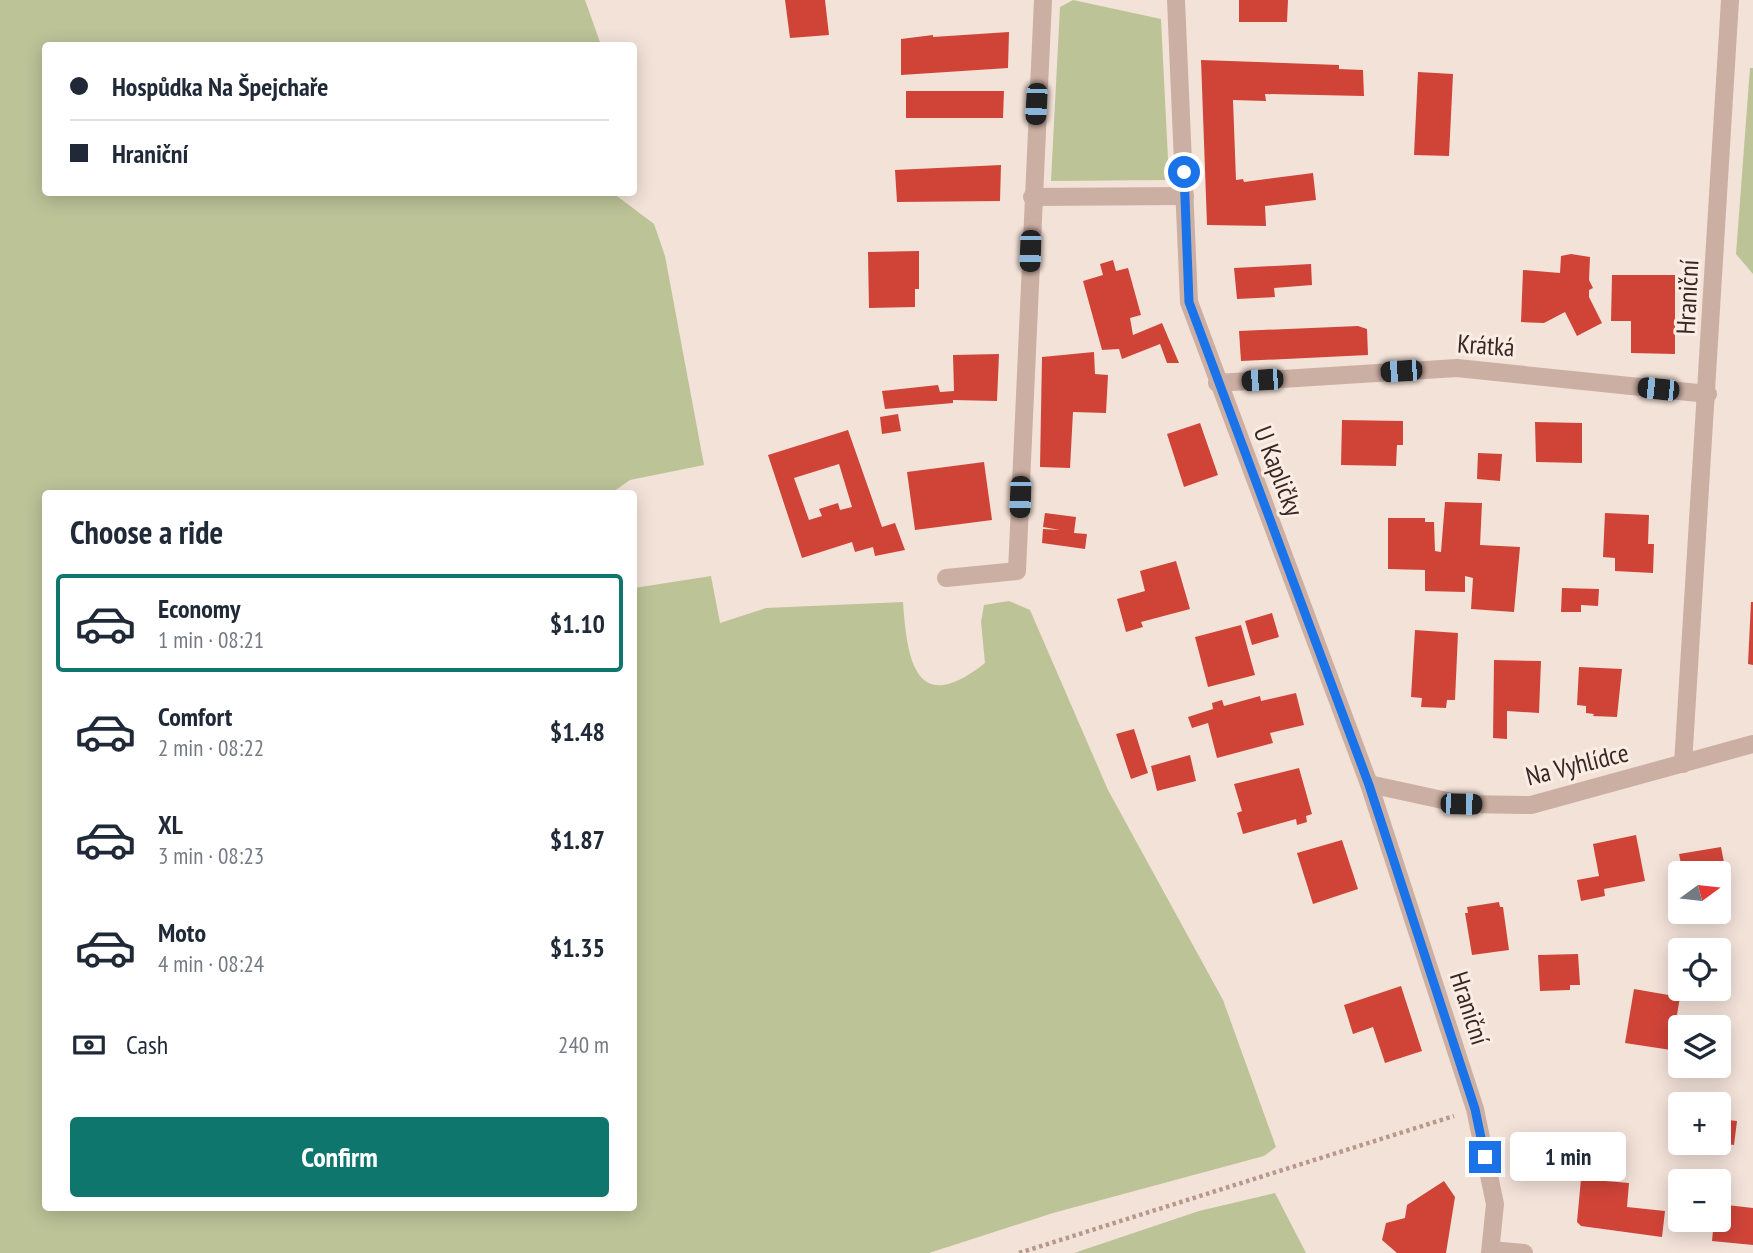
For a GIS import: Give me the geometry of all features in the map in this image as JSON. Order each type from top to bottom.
[{"type":"street","points":[[946,578],[1017,571],[1043,0]]},
{"type":"street","name":"U Kapličky","points":[[1176,0],[1189,302],[1369,785]]},
{"type":"street","name":"Hraniční","points":[[1684,764],[1730,0]]},
{"type":"street","points":[[1032,197],[1185,196]]},
{"type":"street","name":"Krátká","points":[[1217,383],[1457,368],[1708,394]]},
{"type":"street","name":"Na Vyhlídce","points":[[1369,785],[1461,804],[1531,805],[1753,744]]},
{"type":"street","name":"Hraniční","points":[[1369,785],[1475,1109],[1495,1204],[1490,1252]]},
{"type":"street","points":[[1490,1252],[1524,1253]]},
{"type":"path","points":[[1018,1253],[1475,1109]]},
{"type":"green space","points":[[0,0],[585,0],[600,42],[42,42],[42,196],[617,196],[654,224],[665,256],[704,465],[630,480],[616,490],[42,490],[42,1211],[637,1211],[637,588],[711,576],[720,623],[766,608],[903,602],[913,662],[920,675],[930,683],[944,685],[962,679],[985,663],[981,622],[984,605],[1009,601],[1030,610],[1108,790],[1223,1000],[1276,1147],[1264,1156],[1053,1213],[929,1253],[0,1253]]},
{"type":"green space","points":[[1073,0],[1161,19],[1169,180],[1051,181],[1060,7]]},
{"type":"green space","points":[[1750,68],[1753,68],[1753,274],[1736,254]]},
{"type":"green space","points":[[1275,1193],[1306,1253],[1074,1253],[1199,1211]]},
{"type":"building","points":[[785,0],[825,0],[829,35],[790,38]]},
{"type":"building","points":[[1239,0],[1288,0],[1287,22],[1239,22]]},
{"type":"building","points":[[1009,32],[1008,68],[901,75],[901,39]]},
{"type":"building","points":[[1201,60],[1339,65],[1339,69],[1363,70],[1364,96],[1265,94],[1266,101],[1233,100],[1236,180],[1243,179],[1244,182],[1313,173],[1316,200],[1265,206],[1266,226],[1207,225]]},
{"type":"building","points":[[1418,72],[1453,74],[1449,156],[1414,155]]},
{"type":"building","points":[[906,91],[1004,91],[1003,118],[906,118]]},
{"type":"building","points":[[1001,165],[1000,201],[897,202],[895,170]]},
{"type":"building","points":[[919,251],[919,289],[915,289],[915,307],[869,308],[868,252]]},
{"type":"building","points":[[1571,254],[1590,257],[1589,280],[1593,288],[1589,290],[1589,297],[1602,323],[1577,336],[1565,312],[1544,323],[1521,322],[1523,270],[1560,273],[1561,256]]},
{"type":"building","points":[[1113,260],[1116,271],[1128,268],[1141,315],[1130,318],[1133,335],[1162,323],[1179,363],[1167,363],[1160,344],[1122,359],[1119,349],[1102,350],[1083,281],[1103,275],[1100,264]]},
{"type":"building","points":[[1311,264],[1312,285],[1274,288],[1275,297],[1237,299],[1234,268]]},
{"type":"building","points":[[1612,275],[1675,275],[1675,354],[1631,353],[1631,321],[1611,321]]},
{"type":"building","points":[[1358,326],[1367,329],[1368,355],[1241,361],[1239,331]]},
{"type":"building","points":[[1094,352],[1095,374],[1108,375],[1106,413],[1073,412],[1070,468],[1040,467],[1042,357]]},
{"type":"building","points":[[999,354],[997,401],[953,400],[953,403],[885,409],[882,391],[938,385],[940,392],[954,391],[953,355]]},
{"type":"building","points":[[898,414],[901,431],[882,434],[880,417]]},
{"type":"building","points":[[1342,420],[1403,421],[1403,445],[1397,445],[1396,466],[1341,465]]},
{"type":"building","points":[[1535,422],[1582,423],[1582,463],[1536,462]]},
{"type":"building","points":[[1200,423],[1218,475],[1184,487],[1167,434]]},
{"type":"building","points":[[848,430],[882,527],[895,523],[905,550],[875,556],[873,547],[855,552],[852,542],[802,558],[768,455]],"holes":[[[839,464],[852,507],[840,510],[838,503],[819,509],[822,516],[809,520],[794,478]]]},
{"type":"building","points":[[1478,453],[1502,454],[1500,481],[1477,479]]},
{"type":"building","points":[[984,462],[992,520],[915,530],[907,472]]},
{"type":"building","points":[[1445,502],[1482,503],[1480,545],[1520,547],[1514,612],[1471,609],[1473,578],[1465,576],[1465,592],[1425,591],[1425,570],[1388,569],[1388,518],[1425,518],[1425,522],[1434,522],[1435,551],[1441,552]]},
{"type":"building","points":[[1045,513],[1076,517],[1074,533],[1087,534],[1085,549],[1042,543],[1043,529],[1060,530],[1043,527]]},
{"type":"building","points":[[1605,513],[1649,515],[1648,544],[1654,544],[1653,573],[1615,571],[1615,558],[1603,557]]},
{"type":"building","points":[[1176,561],[1190,609],[1141,622],[1143,627],[1126,632],[1117,599],[1145,591],[1140,571]]},
{"type":"building","points":[[1562,588],[1599,589],[1598,606],[1581,605],[1581,612],[1561,612]]},
{"type":"building","points":[[1753,602],[1753,665],[1748,664]]},
{"type":"building","points":[[1272,613],[1279,637],[1252,645],[1245,621]]},
{"type":"building","points":[[1241,625],[1255,675],[1208,687],[1195,637]]},
{"type":"building","points":[[1415,630],[1458,633],[1455,700],[1447,700],[1446,708],[1421,707],[1422,698],[1411,697]]},
{"type":"building","points":[[1494,660],[1541,661],[1539,713],[1507,711],[1507,739],[1493,738]]},
{"type":"building","points":[[1579,667],[1622,669],[1617,717],[1593,716],[1594,714],[1586,713],[1586,706],[1577,705]]},
{"type":"building","points":[[1296,693],[1304,725],[1270,733],[1273,743],[1217,758],[1208,723],[1192,728],[1188,717],[1213,709],[1212,703],[1222,700],[1224,706],[1260,696],[1261,701]]},
{"type":"building","points":[[1134,729],[1148,773],[1131,779],[1116,734]]},
{"type":"building","points":[[1190,755],[1196,781],[1157,791],[1151,766]]},
{"type":"building","points":[[1299,768],[1312,814],[1306,816],[1307,822],[1297,825],[1296,819],[1243,834],[1237,813],[1242,811],[1234,784]]},
{"type":"building","points":[[1636,835],[1645,881],[1604,889],[1605,896],[1581,901],[1577,880],[1599,876],[1593,844]]},
{"type":"building","points":[[1342,840],[1358,889],[1313,904],[1297,853]]},
{"type":"building","points":[[1721,847],[1724,861],[1680,861],[1679,854]]},
{"type":"building","points":[[1499,902],[1500,907],[1503,907],[1509,950],[1472,955],[1465,913],[1468,913],[1467,907]]},
{"type":"building","points":[[1578,954],[1580,985],[1570,985],[1570,990],[1540,991],[1538,955]]},
{"type":"building","points":[[1401,986],[1422,1051],[1385,1063],[1373,1027],[1353,1034],[1344,1005]]},
{"type":"building","points":[[1634,989],[1668,995],[1668,1001],[1679,1001],[1677,1015],[1668,1015],[1668,1050],[1625,1043]]},
{"type":"building","points":[[1731,1120],[1737,1121],[1734,1145],[1731,1145]]},
{"type":"building","points":[[1581,1179],[1629,1183],[1627,1207],[1665,1211],[1662,1237],[1581,1226],[1577,1222]]},
{"type":"building","points":[[1444,1181],[1455,1197],[1446,1253],[1397,1253],[1382,1240],[1386,1223],[1405,1218],[1407,1205]]},
{"type":"building","points":[[1731,1205],[1753,1208],[1753,1245],[1712,1241],[1713,1232],[1731,1232]]},
{"type":"route","points":[[1184,172],[1189,302],[1369,785],[1475,1109],[1485,1157]]}]
